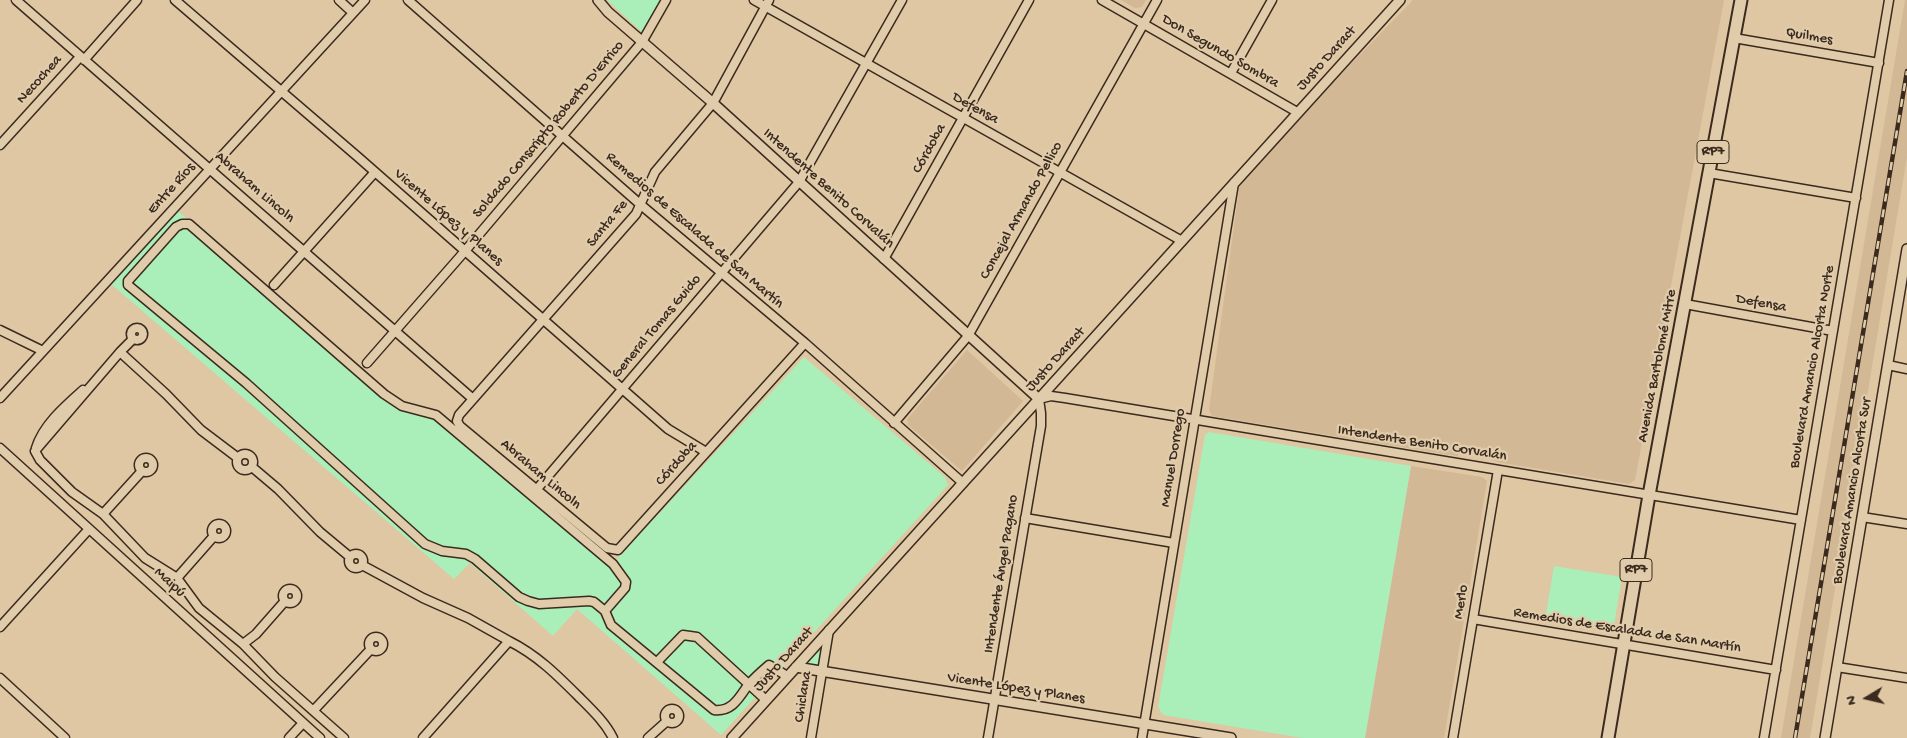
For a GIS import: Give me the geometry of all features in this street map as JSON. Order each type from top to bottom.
[{"type":"main road","name":"Avenida Bartolomé Mitre","points":[[1608,738],[1649,495],[1741,0]]},
{"type":"street","name":"Abraham Lincoln","points":[[16,0],[473,398]]},
{"type":"street","name":"Necochea","points":[[0,145],[137,0]]},
{"type":"street","name":"Vicente López y Planes","points":[[174,0],[375,172],[668,429],[706,452]]},
{"type":"street","points":[[339,0],[352,12]]},
{"type":"street","name":"Entre Ríos","points":[[0,398],[280,90],[365,0]]},
{"type":"street","name":"Remedios de Escalada de San Martín","points":[[408,0],[641,205],[805,344],[963,483]]},
{"type":"street","name":"Intendente Benito Corvalán","points":[[598,0],[642,42],[713,103],[1039,399],[1051,396],[1065,398],[1801,520]]},
{"type":"street","name":"Soldado Conscripto Roberto D'Errico","points":[[367,363],[465,251],[642,42],[666,0]]},
{"type":"street","name":"Defensa","points":[[754,0],[768,3],[866,63],[1182,241]]},
{"type":"street","name":"General Tomas Guido","points":[[537,489],[799,182],[902,0]]},
{"type":"street","name":"Córdoba","points":[[884,259],[1029,0]]},
{"type":"street","name":"Don Segundo Sombra","points":[[1102,0],[1297,112]]},
{"type":"street","name":"Concejal Armando Pellico","points":[[894,423],[968,336],[1156,0]]},
{"type":"street","points":[[1231,73],[1272,0]]},
{"type":"street","name":"Justo Daract","points":[[732,738],[1400,0]]},
{"type":"street","name":"Boulevard Amancio Alcorta Norte","points":[[1764,738],[1889,0]]},
{"type":"street","name":"Santa Fe","points":[[457,421],[458,415],[636,214],[655,172],[713,103],[768,3]]},
{"type":"street","name":"Quilmes","points":[[1734,38],[1878,63]]},
{"type":"street","points":[[274,285],[375,172]]},
{"type":"street","points":[[1709,173],[1856,198]]},
{"type":"street","name":"Manuel Dorrego","points":[[1142,738],[1234,183]]},
{"type":"street","points":[[605,611],[625,588],[626,582],[613,564],[436,415],[402,406],[384,394],[188,224],[182,224],[176,228],[128,281],[128,285],[246,383],[425,544],[442,551],[466,554],[476,559],[519,597],[528,601],[539,604],[594,602],[605,611],[611,625],[714,710],[726,709],[738,701],[749,684],[769,665],[788,676]]},
{"type":"street","name":"Boulevard Amancio Alcorta Sur","points":[[1825,738],[1907,249]]},
{"type":"street","name":"Defensa","points":[[1685,304],[1833,331]]},
{"type":"street","points":[[0,330],[43,351]]},
{"type":"street","points":[[133,338],[94,380],[71,400],[51,423],[39,437],[35,451],[40,460],[72,492],[103,514],[145,558],[177,578],[199,608],[244,644],[275,677],[344,738]]},
{"type":"street","name":"Córdoba","points":[[607,548],[618,550],[805,344]]},
{"type":"street","points":[[120,352],[166,394],[201,430],[238,458],[237,464],[240,468],[244,470],[252,467],[278,489],[320,532],[350,557],[356,554],[360,555],[363,561],[362,565],[527,650],[545,663],[594,712],[613,738]]},
{"type":"street","points":[[1888,365],[1907,368]]},
{"type":"street","name":"Intendente Ángel Pagano","points":[[988,738],[1041,413],[1039,399]]},
{"type":"street","name":"Abraham Lincoln","points":[[457,421],[460,426],[607,548]]},
{"type":"street","name":"Maipú","points":[[0,448],[320,738]]},
{"type":"street","points":[[103,514],[142,470]]},
{"type":"street","name":"Merlo","points":[[1453,738],[1498,470]]},
{"type":"street","points":[[1862,517],[1907,524]]},
{"type":"street","points":[[1025,518],[1174,543]]},
{"type":"street","points":[[0,627],[89,529]]},
{"type":"street","points":[[177,578],[214,536]]},
{"type":"street","points":[[244,644],[256,634],[285,601]]},
{"type":"street","name":"Remedios de Escalada de San Martín","points":[[1473,619],[1776,670]]},
{"type":"street","name":"Chiclana","points":[[812,738],[829,630]]},
{"type":"street","points":[[657,662],[683,635],[697,637],[766,700]]},
{"type":"street","points":[[423,738],[509,641]]},
{"type":"street","points":[[314,710],[371,649]]},
{"type":"street","name":"Vicente López y Planes","points":[[796,667],[1231,738]]},
{"type":"street","points":[[1837,667],[1907,678]]},
{"type":"street","points":[[0,678],[65,738]]},
{"type":"street","points":[[648,738],[667,721]]},
{"type":"street","points":[[289,738],[303,722]]},
{"type":"shaded area","points":[[1121,0],[1146,0],[1142,7],[1135,8]]},
{"type":"shaded area","points":[[1413,0],[1724,0],[1635,480],[1629,484],[1497,462],[1489,456],[1461,452],[1457,456],[1212,416],[1209,410],[1239,189],[1245,173]]},
{"type":"shaded area","points":[[1905,0],[1907,0],[1907,157],[1810,738],[1781,738]]},
{"type":"shaded area","points":[[967,350],[1023,401],[962,471],[908,425],[907,419]]},
{"type":"shaded area","points":[[1411,466],[1482,477],[1487,481],[1465,614],[1444,738],[1365,738]]},
{"type":"green space","points":[[607,0],[661,0],[642,32]]},
{"type":"green space","points":[[178,211],[402,404],[440,413],[615,561],[804,357],[945,477],[948,485],[721,735],[577,609],[553,636],[470,563],[454,579],[111,284]]},
{"type":"green space","points":[[1209,432],[1411,466],[1365,738],[1303,738],[1163,715],[1158,707],[1205,435]]},
{"type":"green space","points":[[1554,566],[1622,577],[1613,631],[1545,620]]},
{"type":"green space","points":[[822,644],[818,665],[805,663]]},
{"type":"railway","points":[[1795,738],[1907,71]]}]
